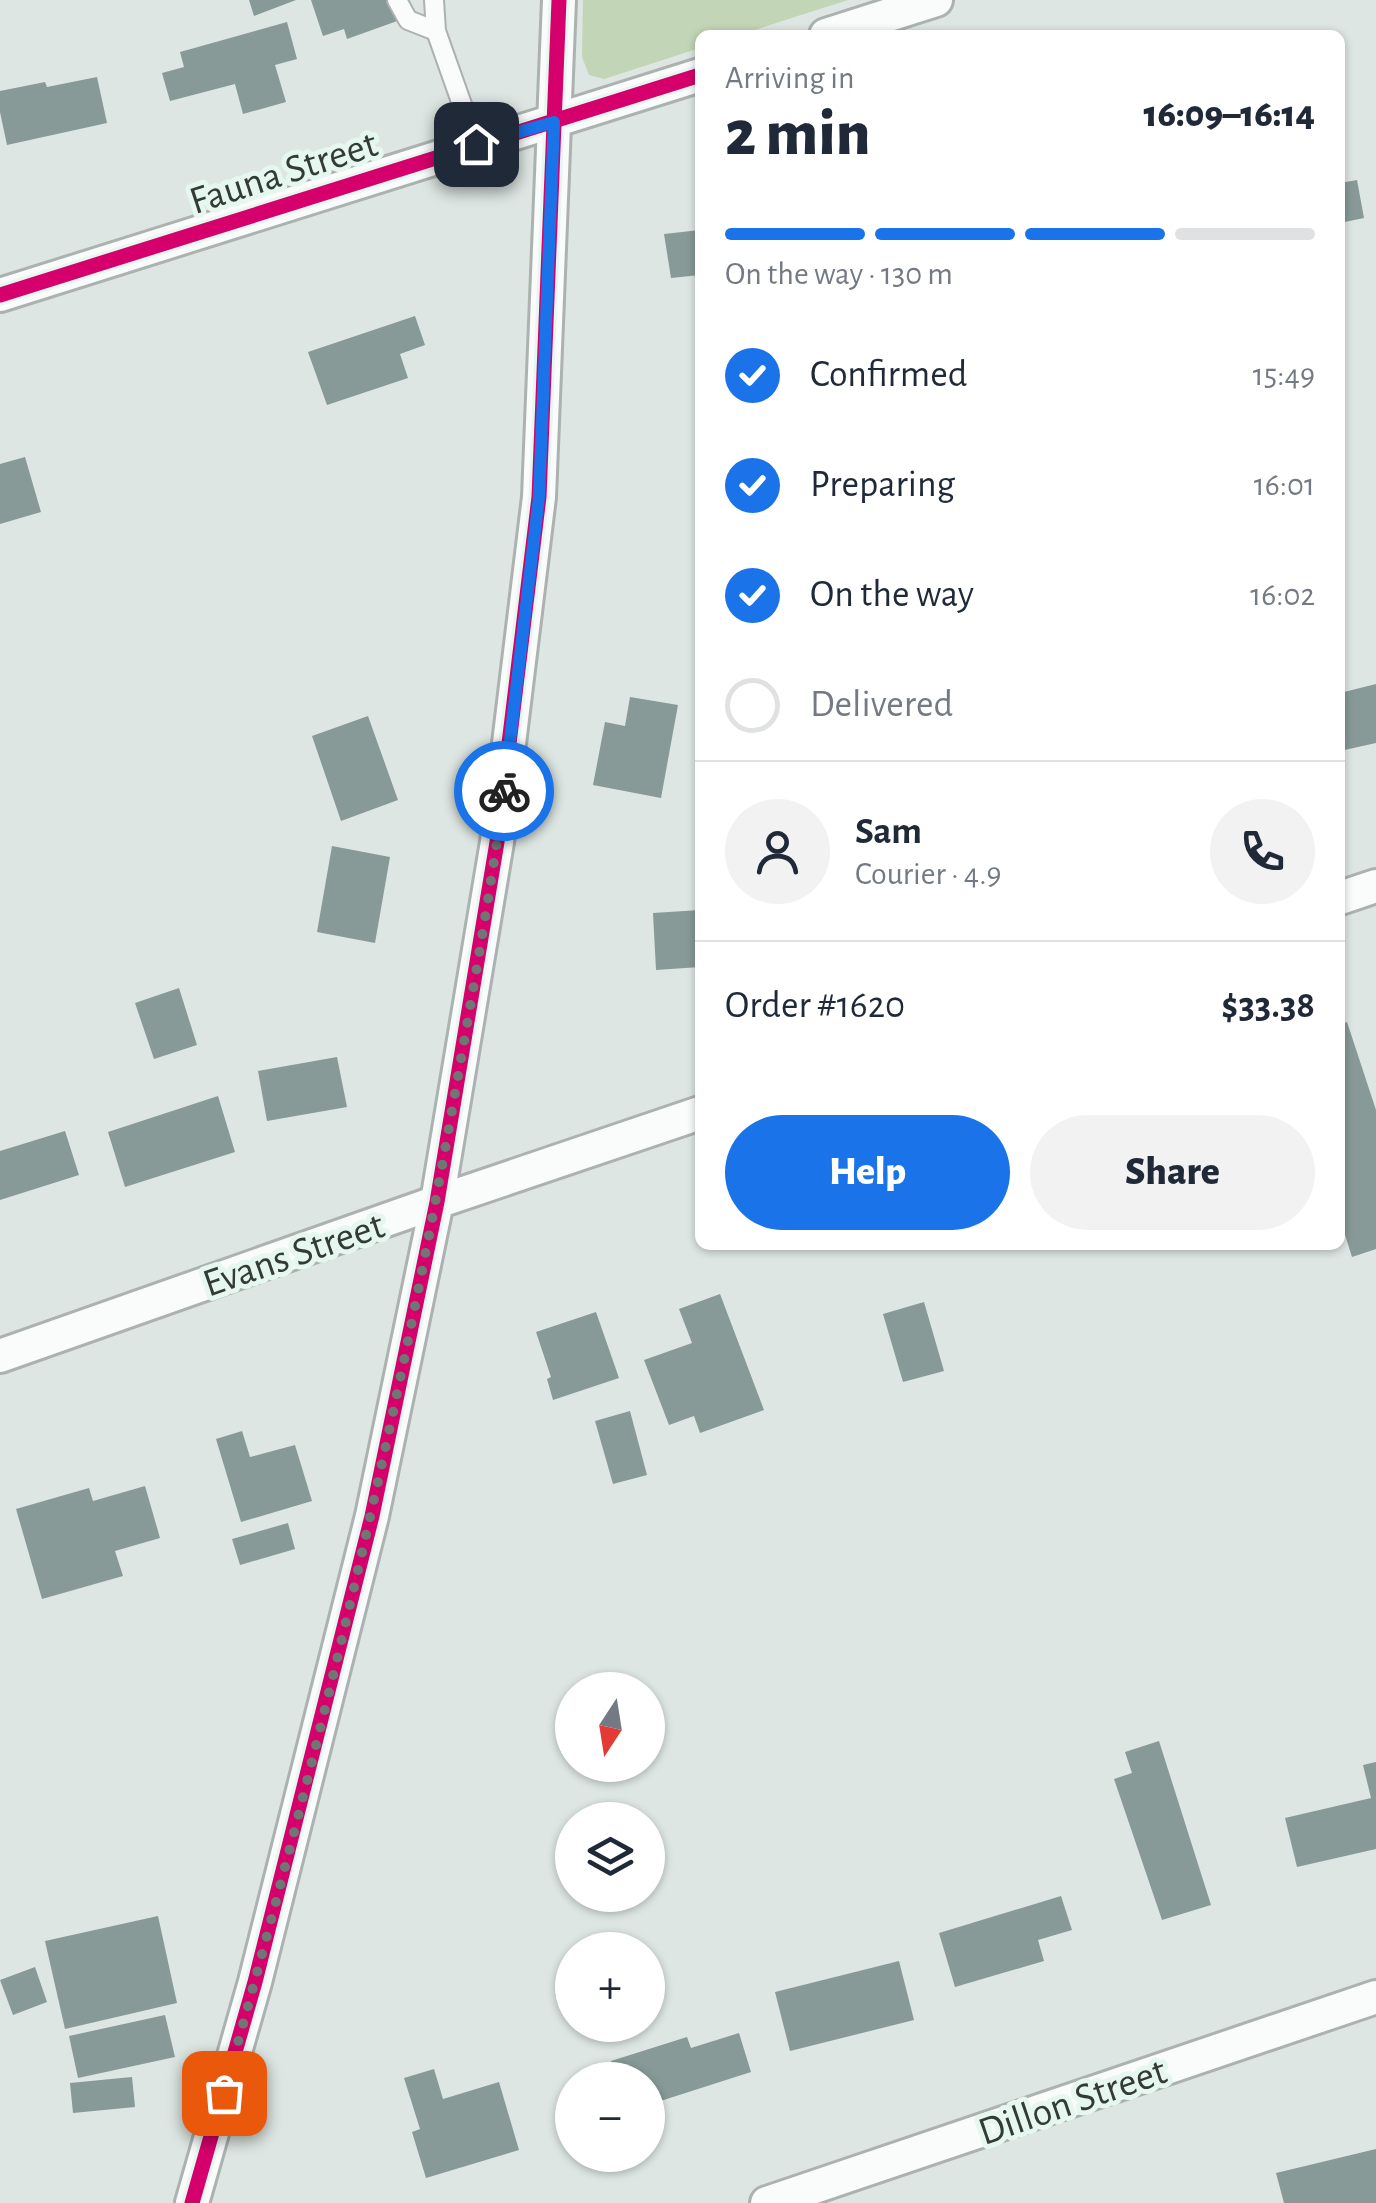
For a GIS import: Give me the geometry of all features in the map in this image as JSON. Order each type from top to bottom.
[{"type":"street","points":[[192,2203],[255,1982],[372,1516],[437,1202],[498,842],[539,497],[559,0]]},
{"type":"street","points":[[842,30],[936,0]]},
{"type":"street","name":"Fauna Street","points":[[0,295],[695,77]]},
{"type":"street","points":[[1345,896],[1376,886]]},
{"type":"street","name":"Evans Street","points":[[0,1356],[695,1115]]},
{"type":"street","name":"Dillon Street","points":[[767,2203],[1376,1997]]},
{"type":"lane","points":[[397,0],[408,20],[436,30]]},
{"type":"lane","points":[[434,0],[436,30],[476,144]]},
{"type":"green space","points":[[583,0],[848,0],[755,30],[695,30],[695,50],[604,79],[589,75],[582,57]]},
{"type":"building","points":[[249,0],[296,0],[254,16]]},
{"type":"building","points":[[311,0],[393,0],[400,20],[347,39],[344,29],[323,36]]},
{"type":"building","points":[[287,22],[297,59],[275,65],[286,102],[243,114],[235,84],[170,101],[162,73],[184,67],[180,52]]},
{"type":"building","points":[[97,77],[107,123],[7,145],[0,91]]},
{"type":"building","points":[[1357,180],[1364,218],[1345,222],[1345,182]]},
{"type":"building","points":[[695,231],[695,276],[671,278],[664,234]]},
{"type":"building","points":[[415,316],[425,345],[400,354],[408,378],[327,405],[308,352]]},
{"type":"building","points":[[25,457],[41,512],[0,524],[0,464]]},
{"type":"building","points":[[1376,684],[1376,743],[1345,750],[1345,692]]},
{"type":"building","points":[[630,697],[678,705],[661,798],[593,785],[605,722],[625,726]]},
{"type":"building","points":[[368,716],[398,800],[341,821],[312,736]]},
{"type":"building","points":[[332,846],[390,857],[375,943],[317,932]]},
{"type":"building","points":[[695,910],[695,967],[656,970],[653,913]]},
{"type":"building","points":[[179,988],[197,1045],[154,1059],[135,1003]]},
{"type":"building","points":[[1345,1023],[1376,1110],[1376,1249],[1352,1257],[1345,1235]]},
{"type":"building","points":[[337,1057],[347,1107],[267,1121],[258,1071]]},
{"type":"building","points":[[218,1096],[235,1152],[125,1187],[108,1132]]},
{"type":"building","points":[[65,1131],[79,1175],[0,1200],[0,1151]]},
{"type":"building","points":[[720,1294],[764,1410],[700,1433],[694,1416],[669,1425],[644,1360],[692,1343],[679,1309]]},
{"type":"building","points":[[924,1302],[944,1371],[903,1382],[883,1314]]},
{"type":"building","points":[[596,1312],[619,1378],[553,1400],[547,1379],[551,1377],[536,1332]]},
{"type":"building","points":[[630,1411],[647,1475],[613,1484],[595,1421]]},
{"type":"building","points":[[242,1431],[250,1457],[295,1445],[312,1501],[241,1522],[216,1439]]},
{"type":"building","points":[[145,1486],[160,1538],[115,1551],[123,1576],[42,1599],[16,1509],[89,1488],[93,1501]]},
{"type":"building","points":[[288,1523],[295,1549],[240,1565],[232,1539]]},
{"type":"building","points":[[1159,1741],[1211,1905],[1162,1920],[1114,1779],[1132,1773],[1125,1752]]},
{"type":"building","points":[[1376,1762],[1376,1849],[1297,1867],[1285,1818],[1371,1798],[1363,1765]]},
{"type":"building","points":[[1061,1896],[1072,1930],[1038,1940],[1044,1961],[955,1987],[939,1933]]},
{"type":"building","points":[[158,1916],[177,2003],[65,2029],[45,1941]]},
{"type":"building","points":[[899,1961],[914,2020],[790,2051],[775,1992]]},
{"type":"building","points":[[35,1967],[47,2002],[13,2015],[0,1980]]},
{"type":"building","points":[[165,2015],[175,2057],[78,2078],[69,2036]]},
{"type":"building","points":[[739,2033],[751,2072],[665,2100],[665,2062],[611,2061],[687,2037],[691,2048]]},
{"type":"building","points":[[434,2069],[443,2099],[499,2082],[519,2150],[426,2178],[412,2132],[420,2129],[404,2078]]},
{"type":"building","points":[[132,2077],[135,2107],[73,2113],[70,2083]]},
{"type":"building","points":[[1376,2149],[1376,2203],[1284,2203],[1276,2173]]},
{"type":"cycle path","points":[[192,2203],[255,1982],[372,1516],[437,1202],[497,842],[539,497],[559,0]]},
{"type":"cycle path","points":[[0,295],[695,77]]},
{"type":"way so far","points":[[224,2093],[372,1516],[437,1202],[504,791]]},
{"type":"route","points":[[476,144],[554,122],[539,497],[504,791]]}]
